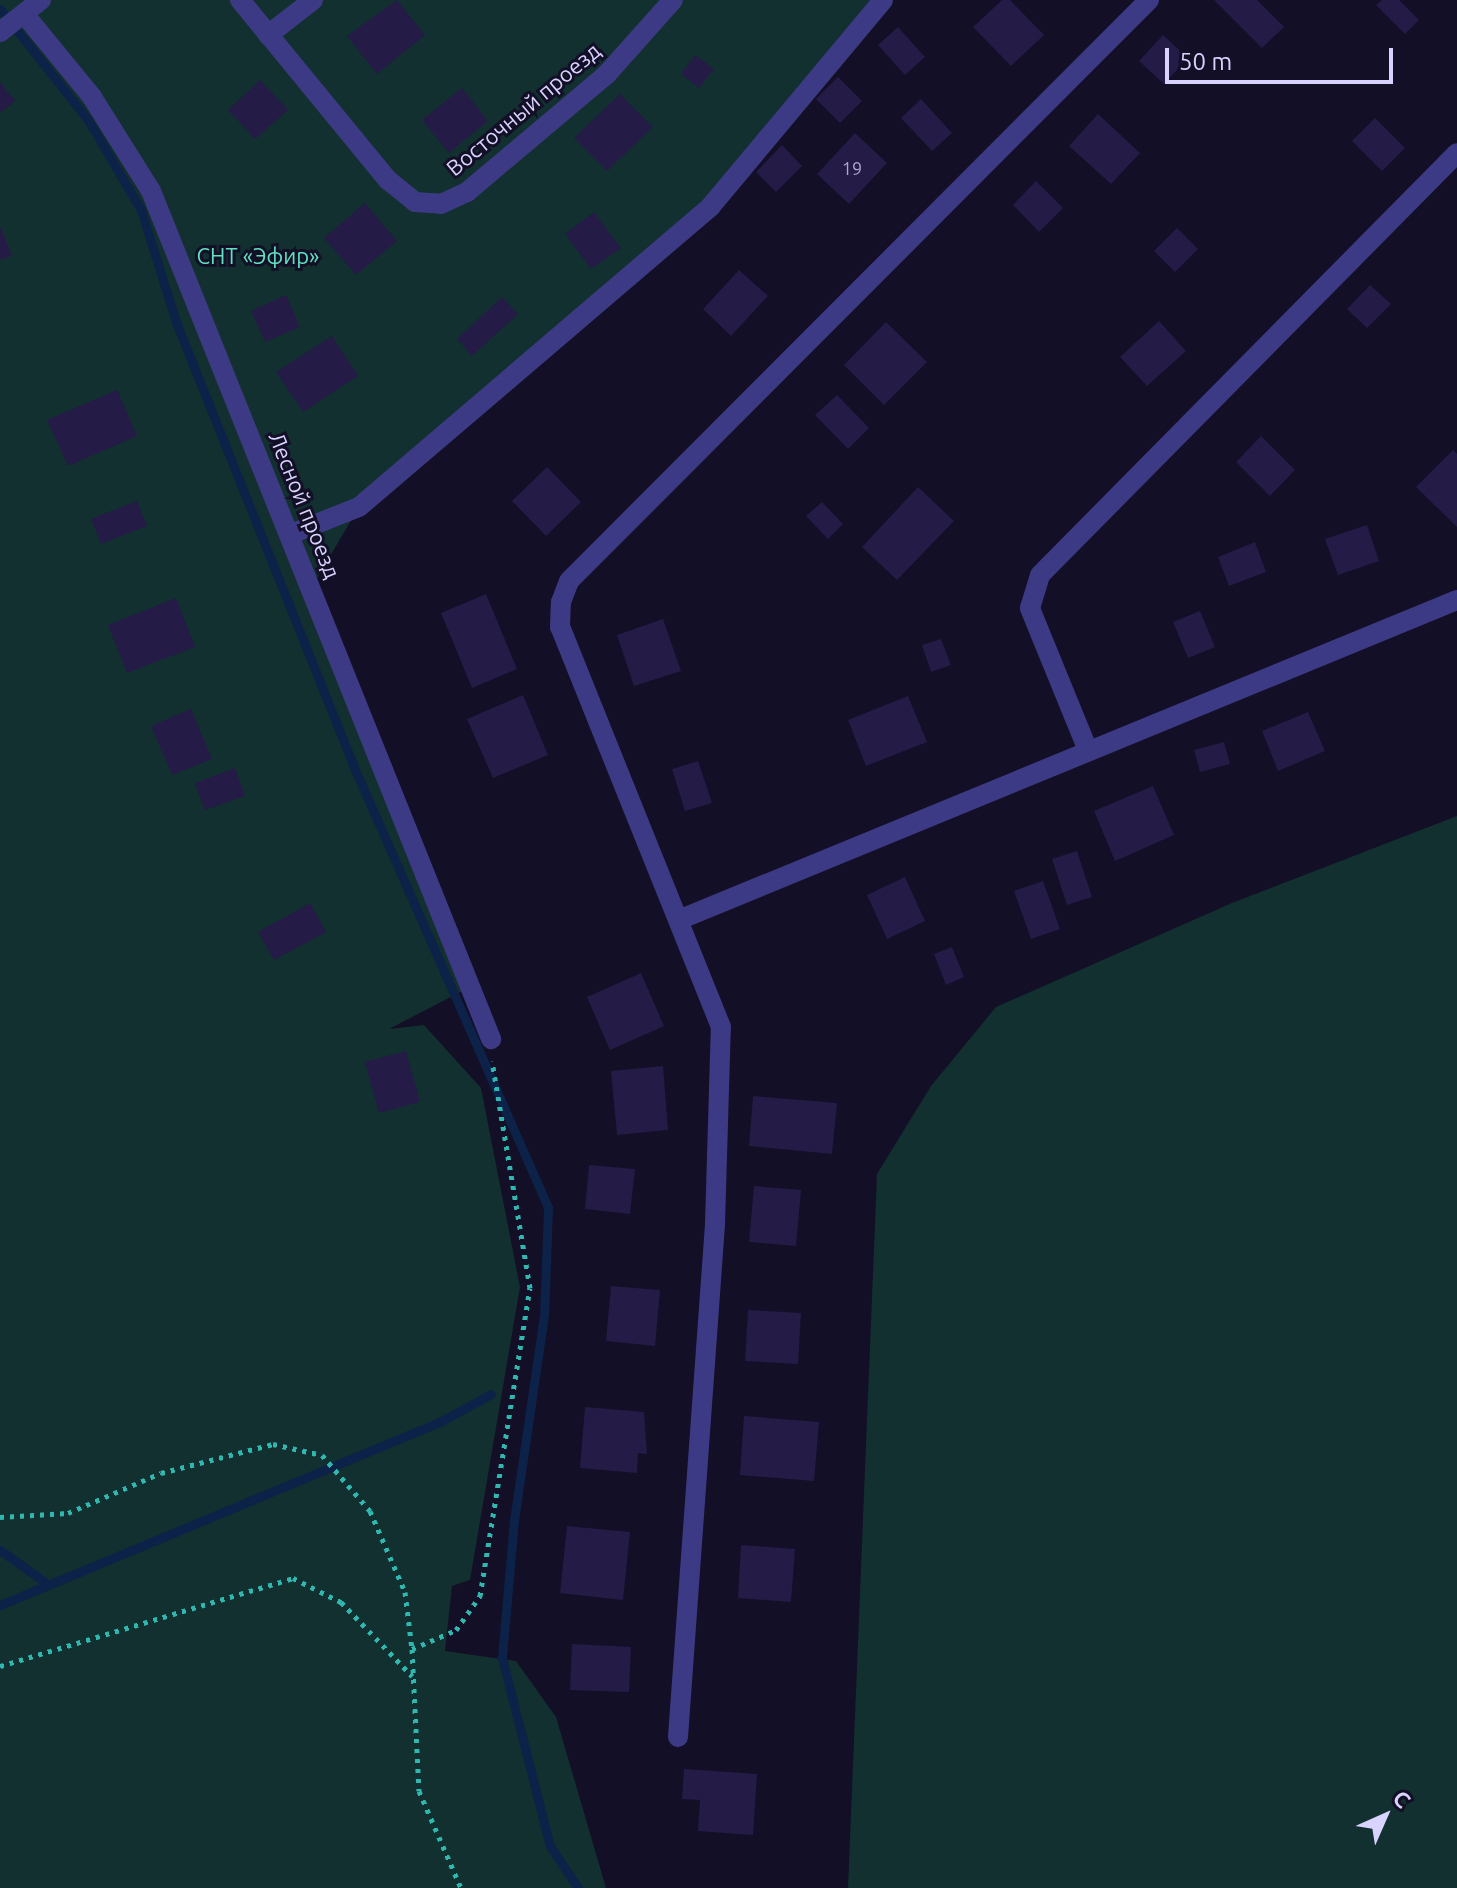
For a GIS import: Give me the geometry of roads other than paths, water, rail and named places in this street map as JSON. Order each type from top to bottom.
[{"type":"street","points":[[0,32],[41,0]]},
{"type":"street","name":"Восточный проезд","points":[[240,0],[388,180],[415,202],[441,204],[467,192],[607,74],[673,0]]},
{"type":"street","points":[[268,35],[313,0]]},
{"type":"street","points":[[291,534],[359,507],[711,206],[883,0]]},
{"type":"street","points":[[678,1737],[715,1224],[721,1027],[681,919],[560,627],[569,581],[1149,0]]},
{"type":"street","name":"Лесной проезд","points":[[25,15],[92,97],[151,191],[291,534],[491,1050]]},
{"type":"street","points":[[1087,748],[1030,608],[1040,575],[1457,153]]},
{"type":"street","points":[[681,919],[1087,748],[1457,600]]},
{"type":"waterway","points":[[0,9],[88,120],[141,210],[176,322],[353,765],[548,1208],[544,1315],[514,1520],[502,1658],[550,1846],[578,1888]]},
{"type":"waterway","points":[[0,1605],[440,1422],[491,1394]]},
{"type":"waterway","points":[[0,1550],[49,1585]]},
{"type":"park label","name":"СНТ «Эфир»","points":[[258,256]]}]
